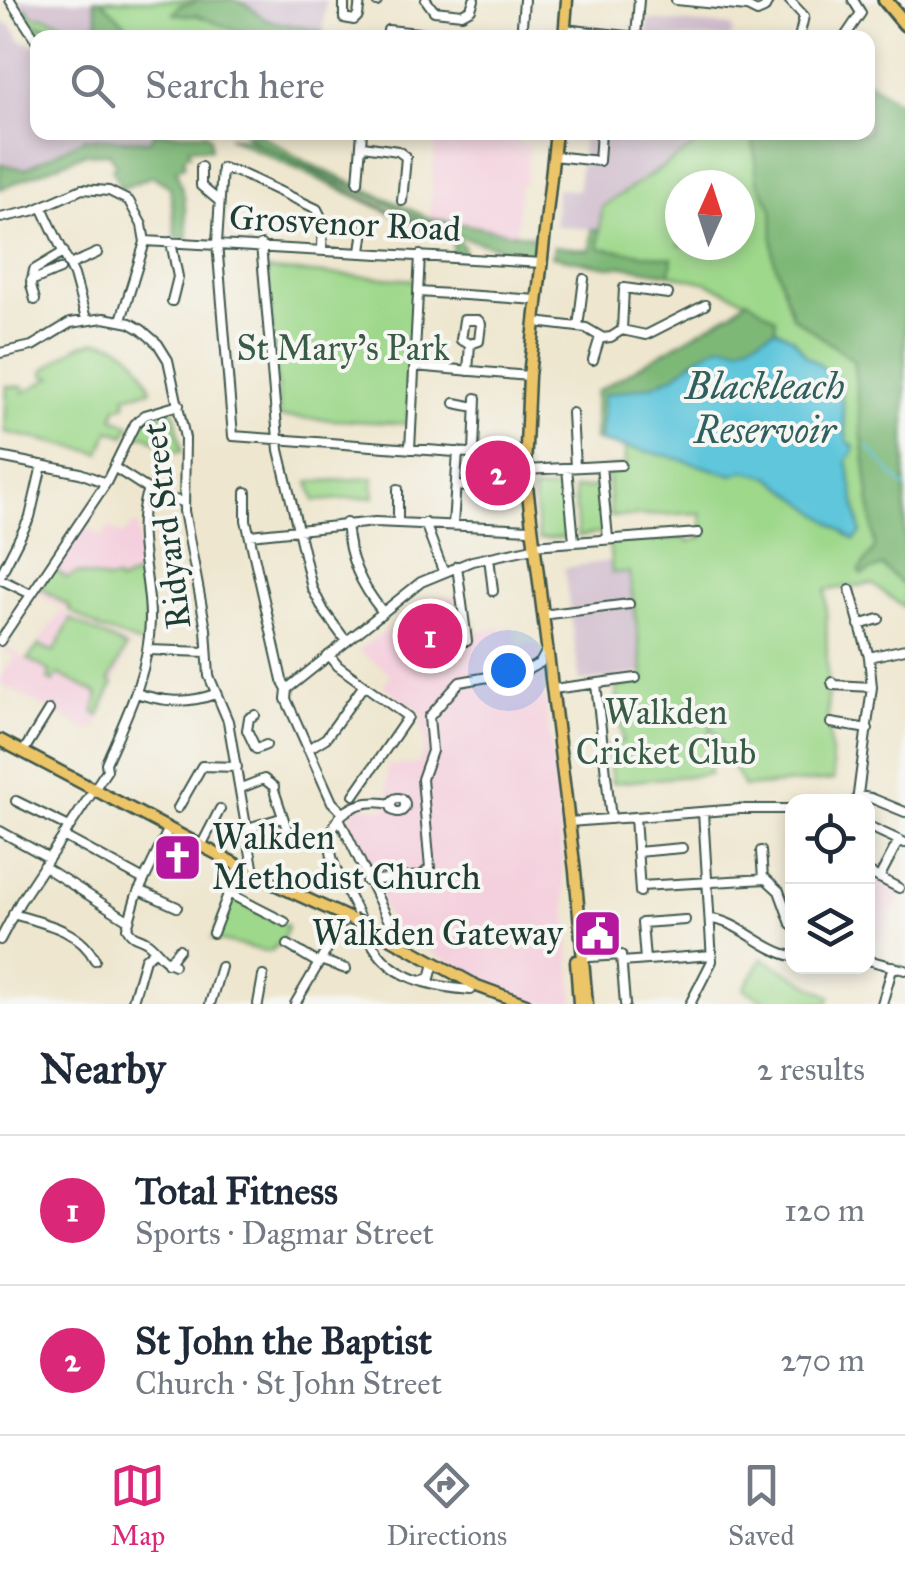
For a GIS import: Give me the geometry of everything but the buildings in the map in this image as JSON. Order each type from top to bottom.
[{"type":"highway","points":[[885,0],[905,24]]},
{"type":"main road","points":[[564,30],[567,0]]},
{"type":"main road","points":[[555,140],[528,376],[525,470],[588,1004]]},
{"type":"main road","points":[[0,740],[254,874],[398,940],[477,986],[526,1004]]},
{"type":"main road","points":[[572,855],[579,1004]]},
{"type":"main road","points":[[412,949],[471,990],[504,1004]]},
{"type":"street","points":[[10,0],[30,31]]},
{"type":"street","points":[[344,0],[344,18],[354,20],[358,18],[360,0]]},
{"type":"street","points":[[426,0],[434,11],[462,14],[471,9],[474,0]]},
{"type":"street","points":[[521,30],[524,0]]},
{"type":"street","points":[[636,30],[639,0]]},
{"type":"street","points":[[676,0],[747,7],[756,17],[769,0]]},
{"type":"street","points":[[789,0],[804,16],[801,30]]},
{"type":"street","points":[[850,30],[861,14],[853,0]]},
{"type":"street","points":[[357,179],[363,140]]},
{"type":"street","points":[[554,156],[598,161],[600,140]]},
{"type":"street","points":[[363,146],[398,151],[406,157],[401,198]]},
{"type":"street","points":[[200,186],[201,166]]},
{"type":"street","points":[[322,250],[323,221],[317,210],[222,168],[217,243],[233,436],[525,456]]},
{"type":"street","points":[[188,191],[200,186]]},
{"type":"street","points":[[200,186],[219,201]]},
{"type":"street","points":[[0,218],[42,207],[82,189],[116,193],[134,207],[145,240],[121,320],[86,318],[26,348],[0,353]]},
{"type":"street","points":[[42,207],[70,264],[86,318]]},
{"type":"street","points":[[361,252],[365,221]]},
{"type":"street","name":"Grosvenor Road","points":[[145,240],[543,261]]},
{"type":"street","points":[[171,242],[178,276],[175,296]]},
{"type":"street","points":[[261,246],[278,439],[312,588],[346,642]]},
{"type":"street","points":[[30,274],[38,265],[64,252]]},
{"type":"street","points":[[70,264],[92,253]]},
{"type":"street","points":[[410,448],[420,256]]},
{"type":"street","points":[[30,274],[54,270]]},
{"type":"street","points":[[30,274],[35,300]]},
{"type":"street","points":[[578,327],[584,279]]},
{"type":"street","points":[[622,330],[622,286],[661,294]]},
{"type":"street","points":[[418,292],[538,300]]},
{"type":"street","points":[[535,322],[589,329],[600,337],[611,337],[622,330],[646,336],[698,305]]},
{"type":"street","name":"Ridyard Street","points":[[121,320],[142,330],[171,366],[186,452],[184,502],[209,676],[227,718],[254,874]]},
{"type":"street","points":[[594,361],[600,337]]},
{"type":"street","points":[[468,371],[470,344]]},
{"type":"street","points":[[414,366],[528,376]]},
{"type":"street","points":[[457,400],[476,402],[474,453]]},
{"type":"street","points":[[0,642],[106,483],[140,418],[180,405]]},
{"type":"street","points":[[572,413],[574,541]]},
{"type":"street","points":[[453,525],[458,452]]},
{"type":"street","points":[[0,457],[84,474],[106,483]]},
{"type":"street","points":[[31,594],[0,577],[34,506],[42,465]]},
{"type":"street","points":[[525,470],[621,465]]},
{"type":"street","points":[[601,466],[608,538]]},
{"type":"street","points":[[115,468],[164,498],[184,502]]},
{"type":"street","points":[[456,486],[526,491]]},
{"type":"street","points":[[0,940],[107,770],[106,763],[136,693],[148,650],[150,611],[140,520],[148,489]]},
{"type":"street","points":[[398,489],[398,522]]},
{"type":"street","points":[[246,492],[250,535],[287,689],[286,699],[341,816],[366,881],[398,940]]},
{"type":"street","points":[[346,523],[354,567],[382,612]]},
{"type":"street","points":[[250,535],[346,523],[530,529]]},
{"type":"street","points":[[425,523],[443,571]]},
{"type":"street","points":[[287,689],[414,586],[443,571],[533,546],[692,535]]},
{"type":"street","points":[[489,557],[494,587]]},
{"type":"street","points":[[457,566],[469,638]]},
{"type":"street","points":[[853,593],[869,657],[872,687],[858,794]]},
{"type":"street","points":[[542,615],[629,604]]},
{"type":"street","points":[[859,624],[878,619]]},
{"type":"street","points":[[528,670],[540,662],[547,647]]},
{"type":"street","points":[[148,650],[208,652]]},
{"type":"street","points":[[869,657],[905,650]]},
{"type":"street","points":[[328,655],[408,717],[358,793]]},
{"type":"street","points":[[366,881],[421,876],[430,868],[422,779],[432,751],[428,720],[431,713],[460,682],[551,669]]},
{"type":"street","points":[[515,672],[551,669]]},
{"type":"street","points":[[553,690],[636,678]]},
{"type":"street","points":[[832,682],[872,687]]},
{"type":"street","points":[[596,684],[611,819]]},
{"type":"street","points":[[308,749],[326,738],[364,685]]},
{"type":"street","points":[[136,693],[158,700],[183,701],[215,694]]},
{"type":"street","points":[[23,752],[49,710]]},
{"type":"street","points":[[255,715],[248,720],[249,735],[256,749],[266,745]]},
{"type":"street","points":[[832,723],[868,728]]},
{"type":"street","points":[[232,742],[249,735]]},
{"type":"street","points":[[179,805],[202,766],[237,767]]},
{"type":"street","points":[[241,788],[264,778],[274,790],[291,841]]},
{"type":"street","points":[[280,804],[292,798]]},
{"type":"street","points":[[875,800],[905,812]]},
{"type":"street","points":[[16,801],[144,880]]},
{"type":"street","points":[[391,804],[367,801],[341,816],[331,838],[332,856],[371,941],[393,968],[420,981],[471,990]]},
{"type":"street","points":[[201,846],[220,809]]},
{"type":"street","points":[[569,822],[785,809]]},
{"type":"street","points":[[690,1004],[709,972],[712,955],[703,812]]},
{"type":"street","points":[[248,828],[282,818]]},
{"type":"street","points":[[635,818],[640,889],[763,878],[774,884],[785,911]]},
{"type":"street","points":[[170,828],[128,920],[130,934],[148,943],[171,964],[180,948]]},
{"type":"street","points":[[875,829],[902,842],[879,878]]},
{"type":"street","points":[[0,831],[128,920]]},
{"type":"street","points":[[638,852],[682,848]]},
{"type":"street","points":[[759,854],[763,878]]},
{"type":"street","points":[[214,927],[239,866]]},
{"type":"street","points":[[875,876],[899,888]]},
{"type":"street","points":[[372,891],[377,882],[388,878]]},
{"type":"street","points":[[139,890],[177,907]]},
{"type":"street","points":[[230,894],[285,922]]},
{"type":"street","points":[[371,927],[378,916],[378,903]]},
{"type":"street","points":[[0,908],[11,917],[60,928],[84,944],[92,957]]},
{"type":"street","points":[[371,927],[384,914]]},
{"type":"street","points":[[295,1004],[350,918]]},
{"type":"street","points":[[710,919],[720,920],[769,949],[785,954]]},
{"type":"street","points":[[645,960],[642,923],[685,920]]},
{"type":"street","points":[[288,945],[319,962],[346,969]]},
{"type":"street","points":[[136,1003],[145,959],[155,950]]},
{"type":"street","points":[[590,957],[645,960],[712,955]]},
{"type":"street","points":[[622,958],[625,1004]]},
{"type":"street","points":[[875,962],[905,970]]},
{"type":"street","points":[[882,1004],[893,966]]},
{"type":"street","points":[[221,967],[210,1003],[222,1004]]},
{"type":"street","points":[[420,981],[430,978],[434,967]]},
{"type":"street","points":[[258,1004],[263,976]]},
{"type":"shaded area","points":[[17,0],[94,0],[99,22],[82,30],[32,16]]},
{"type":"shaded area","points":[[234,0],[326,0],[323,30],[266,20]]},
{"type":"shaded area","points":[[648,20],[731,26],[732,30],[647,30]]},
{"type":"shaded area","points":[[0,21],[30,44],[30,140],[81,140],[25,169],[0,164]]},
{"type":"shaded area","points":[[435,140],[518,140],[518,144],[529,145],[525,184],[520,184],[516,233],[429,218]]},
{"type":"shaded area","points":[[582,140],[703,140],[602,207],[600,230],[555,226],[556,189],[578,190]]},
{"type":"shaded area","points":[[137,523],[148,610],[145,646],[105,632],[36,593],[82,524],[102,537],[109,527],[122,535]]},
{"type":"shaded area","points":[[610,561],[612,572],[629,571],[643,673],[580,682],[564,568]]},
{"type":"shaded area","points":[[457,596],[464,644],[477,639],[476,632],[514,627],[517,645],[538,644],[555,774],[574,1004],[548,1004],[499,990],[394,931],[349,829],[348,815],[358,806],[384,809],[388,795],[387,766],[418,764],[425,749],[421,723],[424,716],[383,686],[391,674],[358,650],[400,621],[422,600]]},
{"type":"shaded area","points":[[61,610],[129,645],[96,729],[92,727],[90,731],[0,684],[14,657],[4,650],[6,646],[27,660]]},
{"type":"shaded area","points":[[875,879],[901,896],[880,940],[875,939]]},
{"type":"green space","points":[[94,0],[234,0],[266,20],[314,30],[83,30],[99,22]]},
{"type":"green space","points":[[94,0],[101,0],[132,30],[100,30]]},
{"type":"green space","points":[[234,0],[266,20],[314,30],[235,30],[198,16],[173,14],[180,5]]},
{"type":"green space","points":[[27,8],[32,16],[83,30],[27,22],[22,11]]},
{"type":"green space","points":[[27,22],[66,30],[32,30]]},
{"type":"green space","name":"Walkden Cricket Club","points":[[875,87],[905,107],[905,608],[872,584],[826,590],[828,725],[834,780],[744,787],[711,725],[710,774],[612,783],[608,745],[623,741],[616,687],[639,683],[644,678],[629,572],[612,573],[609,541],[686,538],[688,542],[703,537],[701,513],[611,517],[607,468],[625,466],[625,448],[595,440],[596,392],[734,311],[746,300],[707,283],[670,274],[672,260],[755,260],[755,170],[665,170],[665,257],[598,248],[602,207],[703,140],[875,140]]},
{"type":"green space","points":[[875,87],[905,107],[905,587],[882,566],[861,575],[859,571],[875,548],[853,360],[792,316],[773,256],[772,209],[757,181],[753,140],[875,140]]},
{"type":"green space","points":[[81,140],[210,140],[211,149],[189,147],[191,154],[185,156],[184,166],[176,169],[184,196],[188,239],[176,238],[170,187],[152,176],[121,189],[110,153],[84,154],[0,189],[0,164],[25,169]]},
{"type":"green space","points":[[234,140],[249,140],[391,211],[455,237],[463,246],[464,255],[453,254],[453,242]]},
{"type":"green space","points":[[254,140],[270,140],[308,163],[429,218],[540,238],[537,255],[460,237]]},
{"type":"green space","points":[[592,229],[600,230],[599,248],[665,257],[672,260],[670,274],[552,256],[554,246],[590,250]]},
{"type":"green space","name":"St Mary's Park","points":[[267,270],[415,280],[408,424],[280,417]]},
{"type":"green space","points":[[747,299],[775,318],[776,329],[740,348],[699,356],[654,385],[604,395],[600,442],[595,440],[596,392],[734,311]]},
{"type":"green space","points":[[96,341],[116,345],[132,355],[151,390],[125,396],[126,403],[117,406],[113,418],[130,425],[125,436],[109,430],[100,453],[5,432],[7,386],[24,387],[23,393],[52,377],[44,375],[44,370],[79,346]]},
{"type":"green space","points":[[174,410],[182,451],[174,453],[147,436],[133,435],[144,419]]},
{"type":"green space","points":[[373,478],[374,497],[315,501],[309,482]]},
{"type":"green space","points":[[601,487],[605,533],[578,536],[574,489]]},
{"type":"green space","points":[[566,489],[570,537],[539,539],[533,490]]},
{"type":"green space","points":[[52,568],[67,578],[77,573],[117,579],[119,583],[142,572],[147,609],[144,645],[102,630],[40,587]]},
{"type":"green space","points":[[71,619],[126,648],[109,681],[113,683],[99,716],[94,713],[98,694],[58,674],[53,682],[48,679],[51,672],[28,659],[39,645],[54,652]]},
{"type":"green space","points":[[231,897],[287,926],[279,944],[269,952],[212,939]]},
{"type":"green space","points":[[762,958],[831,997],[827,1004],[770,1004],[744,989]]},
{"type":"water","name":"Blackleach Reservoir","points":[[776,329],[793,338],[807,356],[839,379],[847,441],[854,451],[847,460],[861,533],[854,540],[770,477],[745,471],[732,475],[600,442],[604,395],[654,385],[721,345],[740,347]]},
{"type":"waterway","points":[[868,447],[905,488]]},
{"type":"place","name":"St John the Baptist","points":[[498,473]]},
{"type":"place","name":"Total Fitness","points":[[430,636]]},
{"type":"place","name":"Walkden Methodist Church","points":[[177,857]]},
{"type":"place","name":"Walkden Gateway","points":[[598,933]]}]
